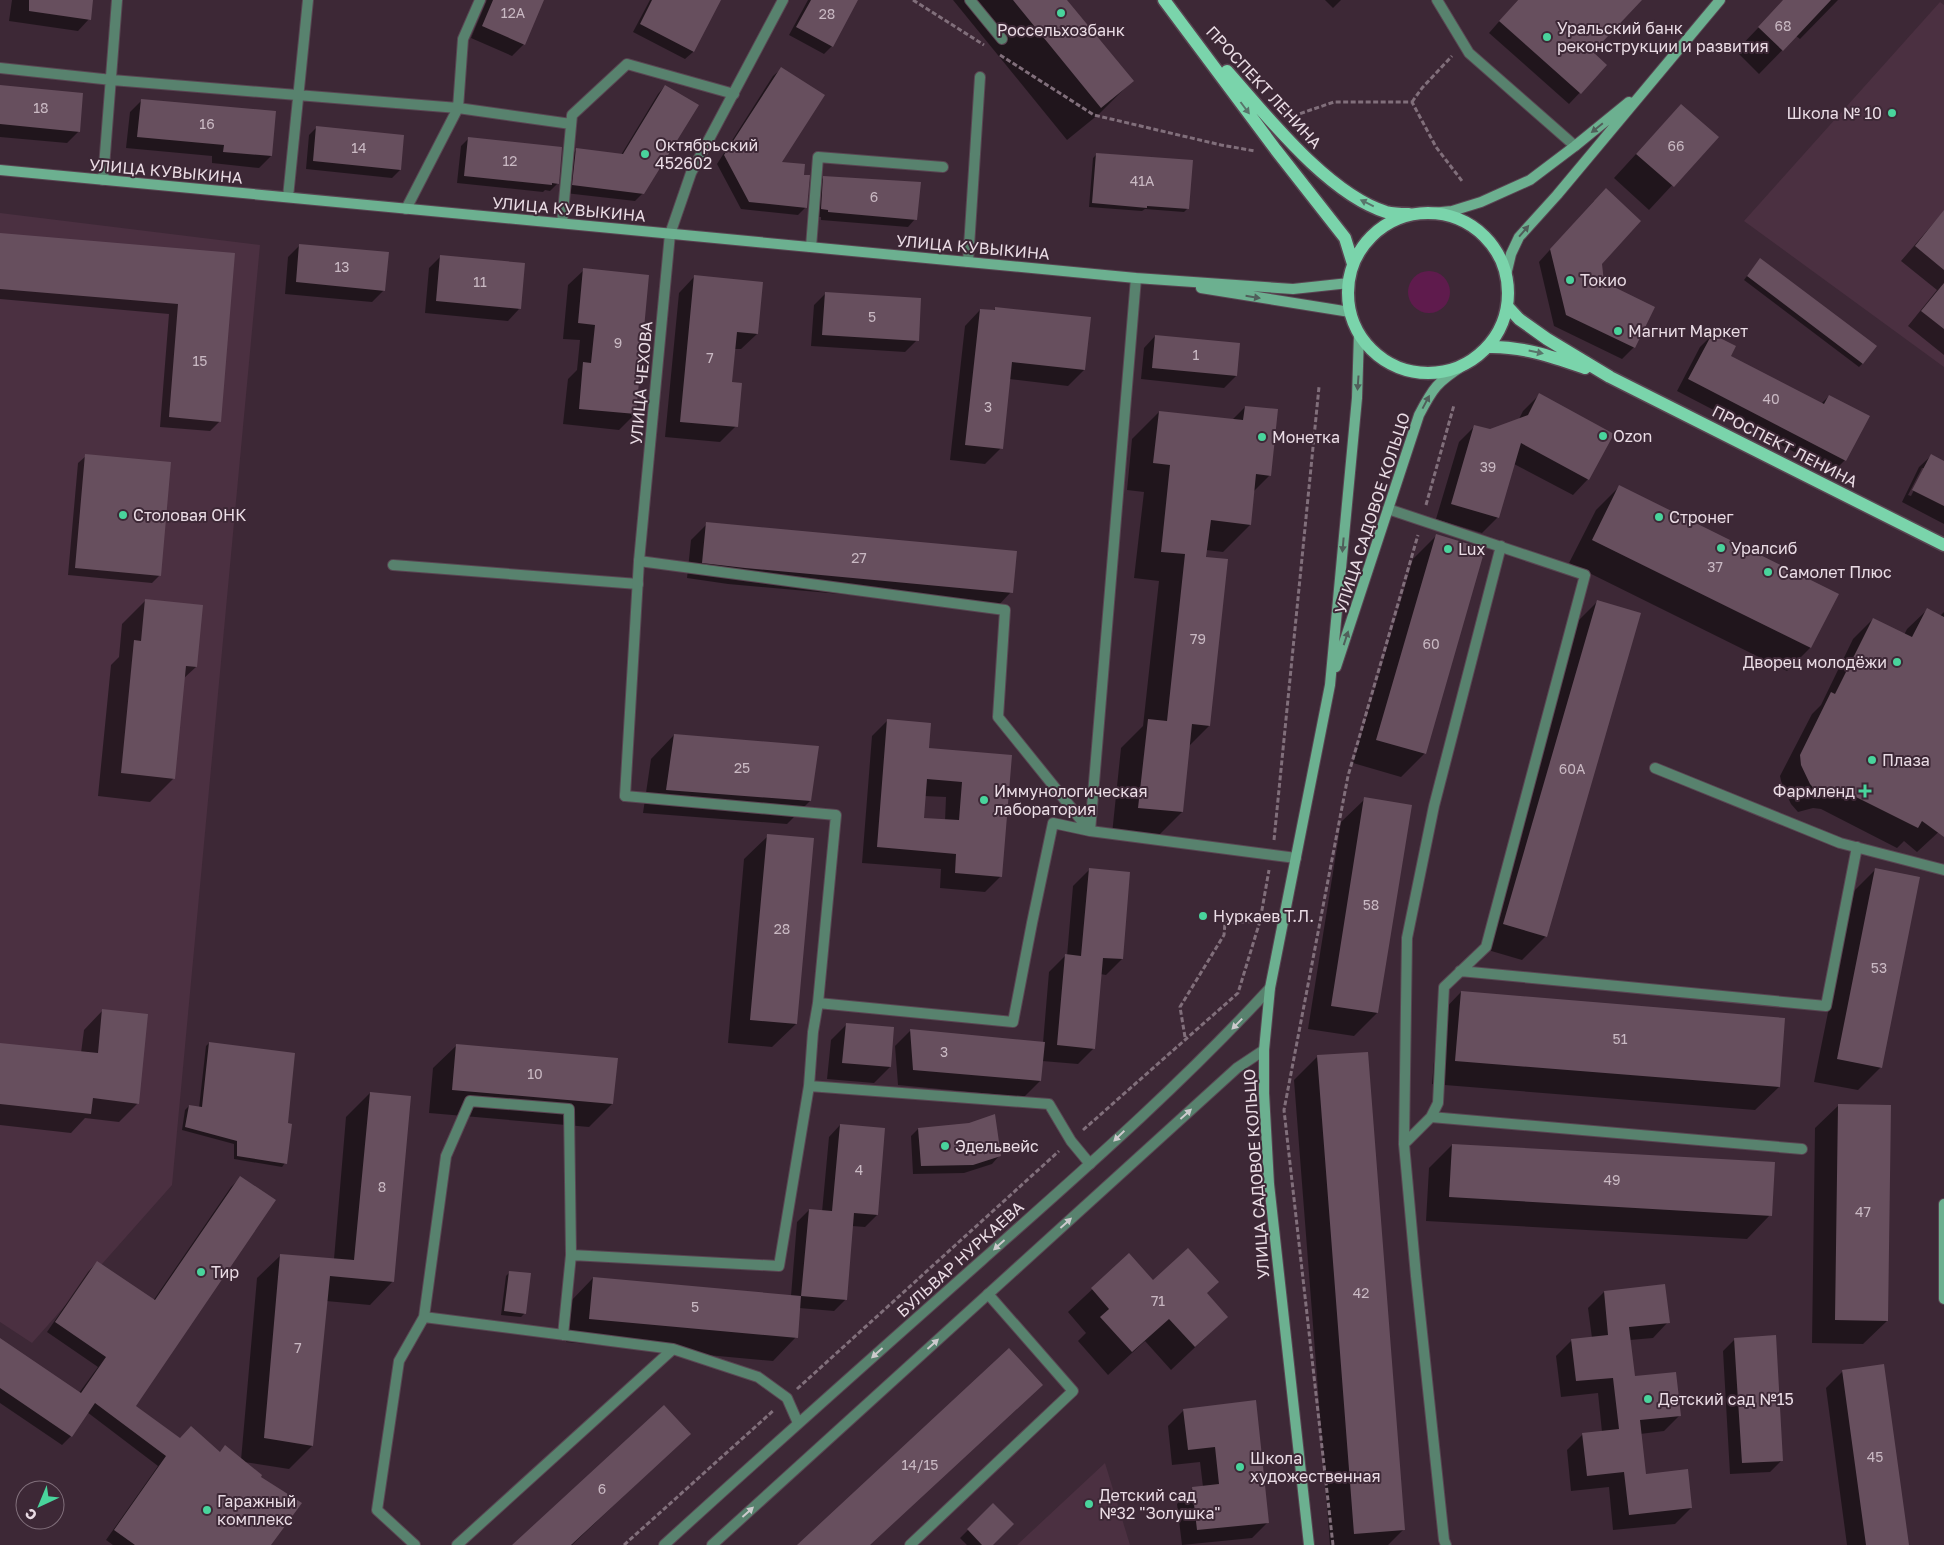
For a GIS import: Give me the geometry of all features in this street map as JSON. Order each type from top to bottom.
[{"type":"main road","name":"ПРОСПЕКТ ЛЕНИНА","points":[[1164,0],[1296,149],[1336,183],[1362,201],[1387,212],[1414,215]]},
{"type":"main road","points":[[1506,276],[1510,254],[1519,237],[1720,0]]},
{"type":"main road","name":"ПРОСПЕКТ ЛЕНИНА","points":[[1174,12],[1276,150],[1345,238],[1353,264]]},
{"type":"main road","points":[[1431,213],[1448,216],[1464,222],[1479,232],[1491,244],[1500,259],[1506,276],[1508,291],[1503,321],[1488,347],[1464,365],[1445,372],[1425,374],[1406,370],[1387,362],[1377,354],[1359,334],[1350,312],[1348,298],[1353,264],[1371,237],[1398,219],[1414,215],[1431,213],[1452,211],[1481,202],[1530,180],[1649,86]]},
{"type":"main road","name":"УЛИЦА КУВЫКИНА","points":[[0,170],[1136,278],[1293,289],[1349,283]]},
{"type":"main road","name":"УЛИЦА КУВЫКИНА","points":[[1136,278],[1350,312]]},
{"type":"main road","name":"ПРОСПЕКТ ЛЕНИНА","points":[[1507,306],[1520,319],[1547,339],[1610,377],[1944,544]]},
{"type":"main road","name":"УЛИЦА САДОВОЕ КОЛЬЦО","points":[[1308,1545],[1268,1184],[1264,1050],[1270,988],[1330,685],[1357,398],[1359,334]]},
{"type":"main road","name":"ПРОСПЕКТ ЛЕНИНА","points":[[1488,347],[1504,346],[1540,352],[1610,377]]},
{"type":"main road","name":"УЛИЦА САДОВОЕ КОЛЬЦО","points":[[1330,685],[1419,415],[1443,378],[1464,365]]},
{"type":"main road","points":[[1944,1204],[1944,1299]]},
{"type":"street","points":[[103,180],[117,0]]},
{"type":"street","points":[[288,197],[308,0]]},
{"type":"street","points":[[406,208],[458,108],[463,39],[480,0]]},
{"type":"street","name":"УЛИЦА ЧЕХОВА","points":[[783,0],[692,173],[670,234],[639,561],[624,796],[836,815],[818,1004]]},
{"type":"street","points":[[970,0],[1002,38]]},
{"type":"street","points":[[1437,0],[1469,52],[1575,146]]},
{"type":"street","points":[[562,224],[572,115],[627,64],[734,94]]},
{"type":"street","points":[[0,68],[112,80],[458,108],[571,124]]},
{"type":"street","points":[[968,262],[980,77]]},
{"type":"street","points":[[811,247],[818,157],[943,167]]},
{"type":"street","points":[[1090,831],[1136,278]]},
{"type":"street","points":[[1388,509],[1585,574],[1486,947],[1444,986],[1438,1103],[1431,1117],[1404,1144]]},
{"type":"street","points":[[1446,1545],[1416,1276],[1404,1144],[1407,938],[1434,806],[1501,546]]},
{"type":"street","points":[[639,561],[1005,610],[998,717],[1090,831]]},
{"type":"street","points":[[393,564],[638,584]]},
{"type":"street","points":[[1655,768],[1840,843],[1944,870]]},
{"type":"street","points":[[571,1255],[779,1266],[809,1086],[813,1032],[818,1004],[1013,1022],[1054,823],[1090,831],[1296,858]]},
{"type":"street","points":[[1460,971],[1826,1006],[1857,848]]},
{"type":"street","name":"БУЛЬВАР НУРКАЕВА","points":[[664,1545],[798,1423],[1090,1164],[1236,1025],[1270,988]]},
{"type":"street","points":[[712,1545],[1237,1068],[1264,1050]]},
{"type":"street","points":[[809,1086],[1050,1104],[1071,1140],[1090,1164]]},
{"type":"street","points":[[415,1545],[377,1510],[399,1361],[424,1317],[446,1156],[470,1101],[569,1109],[571,1255],[564,1334]]},
{"type":"street","points":[[1431,1117],[1802,1149]]},
{"type":"street","points":[[910,1545],[1073,1391],[988,1294]]},
{"type":"street","points":[[424,1317],[673,1349],[758,1377],[787,1398],[798,1423]]},
{"type":"street","points":[[457,1545],[673,1349]]},
{"type":"path","points":[[914,0],[988,47]]},
{"type":"path","points":[[996,52],[1094,115],[1222,145],[1258,151]]},
{"type":"path","points":[[1412,102],[1422,88],[1454,54]]},
{"type":"path","points":[[1293,116],[1334,102],[1412,102]]},
{"type":"path","points":[[1412,102],[1436,147],[1462,181]]},
{"type":"path","points":[[624,1545],[1071,1140],[1238,993],[1260,921],[1272,854],[1319,387]]},
{"type":"path","points":[[1333,1545],[1284,1110],[1348,776],[1454,405]]},
{"type":"path","points":[[1185,1038],[1180,1007],[1224,935],[1225,923],[1260,921]]},
{"type":"shaded area","name":"Школа № 10","points":[[1940,2],[1944,5],[1944,367],[1744,221]]},
{"type":"shaded area","points":[[0,213],[260,245],[172,1185],[32,1343],[0,1322]]},
{"type":"shaded area","points":[[1433,271],[1441,274],[1447,280],[1450,292],[1447,304],[1441,310],[1425,313],[1417,310],[1411,304],[1408,288],[1411,280],[1417,274]]},
{"type":"shaded area","name":"Детский сад №32 \"Золушка\"","points":[[1105,1463],[1130,1545],[1017,1545]]},
{"type":"building","points":[[29,0],[93,0],[91,20],[29,11]]},
{"type":"building","points":[[493,0],[544,0],[525,45],[482,26]]},
{"type":"building","points":[[652,0],[721,0],[694,52],[640,24]]},
{"type":"building","points":[[811,0],[858,0],[833,47],[796,27]]},
{"type":"building","points":[[1013,0],[1067,0],[1134,81],[1101,108]]},
{"type":"building","points":[[1518,0],[1642,0],[1593,52],[1607,65],[1581,94],[1499,21]]},
{"type":"building","points":[[1783,0],[1831,0],[1783,51],[1758,27]]},
{"type":"building","points":[[781,67],[825,95],[782,162],[805,164],[804,175],[810,175],[807,208],[749,202],[724,155]]},
{"type":"building","points":[[0,85],[83,93],[80,132],[0,124]]},
{"type":"building","points":[[665,85],[699,105],[644,194],[572,185],[576,148],[623,154]]},
{"type":"building","points":[[141,99],[276,111],[272,156],[223,152],[224,145],[137,137]]},
{"type":"building","points":[[1681,104],[1719,137],[1674,187],[1636,154]]},
{"type":"building","points":[[316,126],[404,135],[401,170],[313,161]]},
{"type":"building","points":[[468,137],[562,147],[559,184],[552,183],[552,185],[464,176]]},
{"type":"building","points":[[1096,153],[1193,160],[1189,209],[1147,206],[1147,208],[1092,203]]},
{"type":"building","points":[[823,176],[921,182],[917,220],[828,212],[828,210],[821,209]]},
{"type":"building","points":[[1606,188],[1641,221],[1602,264],[1604,282],[1655,307],[1635,348],[1566,315],[1550,249]]},
{"type":"building","points":[[1944,210],[1944,270],[1915,246]]},
{"type":"building","points":[[0,233],[235,253],[221,422],[169,417],[178,304],[0,289]]},
{"type":"building","points":[[299,244],[389,252],[385,291],[296,282]]},
{"type":"building","points":[[440,255],[525,263],[521,309],[436,301]]},
{"type":"building","points":[[1760,258],[1877,346],[1863,364],[1747,276]]},
{"type":"building","points":[[583,268],[649,275],[636,414],[579,409],[583,362],[591,363],[595,325],[578,323]]},
{"type":"building","points":[[694,275],[763,282],[758,334],[737,332],[732,382],[742,383],[738,427],[680,422]]},
{"type":"building","points":[[1944,283],[1944,329],[1921,311]]},
{"type":"building","points":[[825,292],[921,298],[919,341],[822,335]]},
{"type":"building","points":[[995,307],[1091,317],[1085,370],[1012,362],[1003,449],[965,445],[980,309],[995,310]]},
{"type":"building","points":[[1712,334],[1736,346],[1731,356],[1824,404],[1829,395],[1870,416],[1846,461],[1688,379]]},
{"type":"building","points":[[1155,335],[1240,343],[1237,376],[1152,368]]},
{"type":"building","points":[[1539,393],[1614,434],[1589,480],[1521,443],[1499,518],[1451,504],[1474,425],[1490,429],[1528,415]]},
{"type":"building","points":[[1245,406],[1278,409],[1271,476],[1256,474],[1251,525],[1211,520],[1206,557],[1228,559],[1210,726],[1192,724],[1183,812],[1138,808],[1148,719],[1167,721],[1185,554],[1161,552],[1170,465],[1153,463],[1159,411],[1243,420]]},
{"type":"building","name":"Столовая ОНК","points":[[85,454],[171,462],[161,576],[75,568]]},
{"type":"building","points":[[1931,454],[1944,461],[1944,506],[1912,490]]},
{"type":"building","points":[[1619,485],[1839,594],[1811,648],[1592,540]]},
{"type":"building","points":[[706,522],[1017,551],[1013,593],[702,563]]},
{"type":"building","points":[[1436,534],[1485,549],[1426,754],[1376,740]]},
{"type":"building","points":[[145,599],[203,605],[197,667],[186,666],[175,779],[121,773],[134,640],[141,641]]},
{"type":"building","points":[[1597,600],[1641,613],[1547,937],[1503,924]]},
{"type":"building","points":[[1927,608],[1944,617],[1944,837],[1922,821],[1918,828],[1842,790],[1834,788],[1818,793],[1810,784],[1801,765],[1800,755],[1831,692],[1835,694],[1873,618],[1912,637]]},
{"type":"building","name":"Иммунологическая лаборатория","points":[[887,719],[931,723],[929,748],[1012,755],[1002,877],[955,873],[956,854],[877,847]],"holes":[[[927,779],[962,782],[959,820],[924,818]]]},
{"type":"building","points":[[674,734],[819,746],[811,801],[666,790]]},
{"type":"building","points":[[1364,797],[1412,805],[1378,1013],[1331,1006]]},
{"type":"building","points":[[767,834],[814,838],[797,1024],[750,1020]]},
{"type":"building","points":[[1089,868],[1130,872],[1123,959],[1103,958],[1095,1049],[1057,1045],[1065,954],[1081,956]]},
{"type":"building","points":[[1875,868],[1920,877],[1882,1068],[1837,1059]]},
{"type":"building","points":[[1461,991],[1785,1018],[1780,1087],[1455,1061]]},
{"type":"building","points":[[102,1009],[148,1014],[139,1104],[93,1098],[91,1114],[0,1104],[0,1043],[98,1053]]},
{"type":"building","points":[[846,1023],[894,1027],[891,1067],[842,1063]]},
{"type":"building","points":[[910,1029],[1045,1042],[1041,1081],[913,1070]]},
{"type":"building","points":[[209,1042],[295,1053],[288,1123],[292,1124],[287,1164],[237,1156],[237,1141],[185,1127],[189,1105],[202,1107]]},
{"type":"building","points":[[456,1044],[618,1058],[613,1104],[452,1090]]},
{"type":"building","points":[[1368,1052],[1405,1530],[1354,1534],[1317,1055]]},
{"type":"building","points":[[370,1092],[411,1096],[394,1282],[330,1276],[313,1446],[264,1438],[280,1254],[354,1260]]},
{"type":"building","points":[[1838,1104],[1891,1105],[1888,1321],[1835,1320]]},
{"type":"building","name":"Эдельвейс","points":[[995,1114],[1001,1156],[973,1165],[921,1166],[918,1128],[969,1123]]},
{"type":"building","points":[[840,1124],[885,1128],[878,1215],[854,1213],[847,1300],[801,1296],[809,1209],[832,1211]]},
{"type":"building","points":[[1452,1144],[1775,1162],[1772,1216],[1449,1197]]},
{"type":"building","points":[[240,1176],[276,1200],[136,1406],[180,1438],[191,1426],[220,1452],[225,1445],[262,1475],[261,1477],[302,1503],[271,1545],[135,1545],[114,1530],[166,1456],[95,1403],[72,1437],[0,1388],[0,1338],[81,1393],[106,1357],[55,1322],[97,1261],[155,1300]]},
{"type":"building","points":[[1188,1248],[1219,1282],[1207,1293],[1228,1317],[1195,1347],[1169,1319],[1132,1352],[1100,1317],[1109,1309],[1091,1288],[1129,1253],[1153,1280]]},
{"type":"building","points":[[509,1271],[531,1273],[526,1314],[504,1311]]},
{"type":"building","points":[[593,1277],[801,1296],[798,1338],[589,1319]]},
{"type":"building","name":"Детский сад №15","points":[[1665,1284],[1670,1323],[1629,1327],[1635,1376],[1676,1372],[1681,1416],[1640,1420],[1646,1474],[1688,1469],[1692,1508],[1629,1515],[1624,1472],[1587,1476],[1582,1433],[1619,1429],[1613,1378],[1576,1381],[1571,1339],[1608,1335],[1604,1291]]},
{"type":"building","points":[[1776,1335],[1783,1461],[1742,1463],[1734,1338]]},
{"type":"building","points":[[1009,1348],[1043,1385],[870,1545],[797,1545]]},
{"type":"building","points":[[1884,1364],[1909,1545],[1866,1545],[1842,1370]]},
{"type":"building","name":"Школа художественная","points":[[1256,1400],[1269,1523],[1197,1530],[1192,1487],[1219,1484],[1215,1447],[1188,1450],[1183,1409]]},
{"type":"building","points":[[664,1405],[691,1434],[571,1545],[512,1545]]},
{"type":"building","points":[[993,1503],[1014,1524],[993,1545],[982,1545],[967,1529]]},
{"type":"place","name":"Россельхозбанк","points":[[1061,13]]},
{"type":"place","name":"Уральский банк реконструкции и развития","points":[[1547,37]]},
{"type":"place","name":"Школа № 10","points":[[1892,113]]},
{"type":"place","name":"Октябрьский 452602","points":[[645,154]]},
{"type":"place","name":"Токио","points":[[1570,280]]},
{"type":"place","name":"Магнит Маркет","points":[[1618,331]]},
{"type":"place","name":"Ozon","points":[[1603,436]]},
{"type":"place","name":"Монетка","points":[[1262,437]]},
{"type":"place","name":"Столовая ОНК","points":[[123,515]]},
{"type":"place","name":"Стронег","points":[[1659,517]]},
{"type":"place","name":"Уралсиб","points":[[1721,548]]},
{"type":"place","name":"Lux","points":[[1448,549]]},
{"type":"place","name":"Самолет Плюс","points":[[1768,572]]},
{"type":"place","name":"Дворец молодёжи","points":[[1897,662]]},
{"type":"place","name":"Плаза","points":[[1872,760]]},
{"type":"place","name":"Фармленд","points":[[1865,791]]},
{"type":"place","name":"Иммунологическая лаборатория","points":[[984,800]]},
{"type":"place","name":"Нуркаев Т.Л.","points":[[1203,916]]},
{"type":"place","name":"Эдельвейс","points":[[945,1146]]},
{"type":"place","name":"Тир","points":[[201,1272]]},
{"type":"place","name":"Детский сад №15","points":[[1648,1399]]},
{"type":"place","name":"Школа художественная","points":[[1240,1467]]},
{"type":"place","name":"Детский сад №32 \"Золушка\"","points":[[1089,1504]]},
{"type":"place","name":"Гаражный комплекс","points":[[207,1510]]}]
